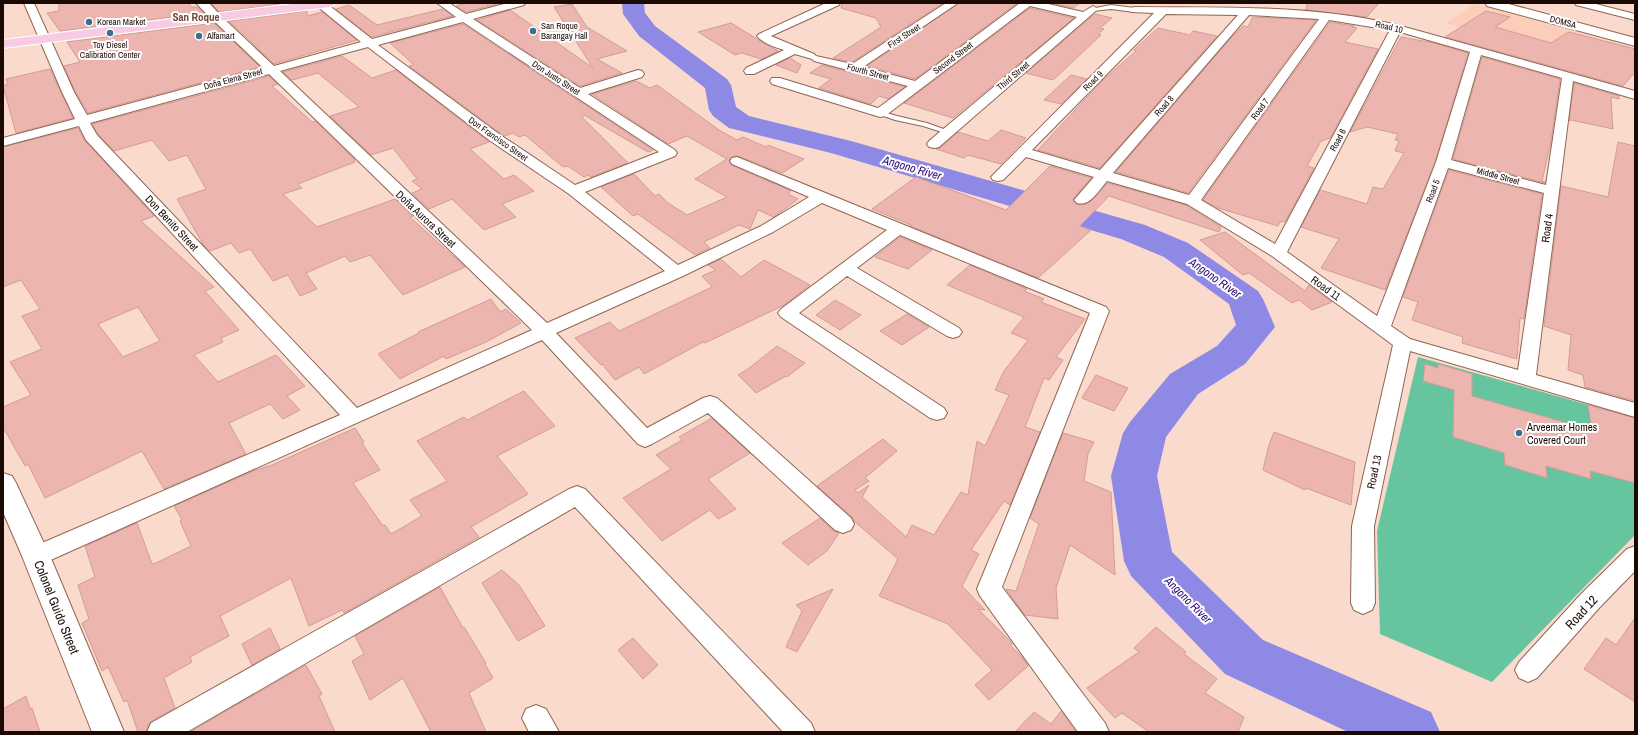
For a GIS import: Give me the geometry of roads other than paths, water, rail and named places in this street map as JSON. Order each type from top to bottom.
[{"type":"main road","points":[[3,44],[44,36],[210,10],[272,3]]},
{"type":"main road","points":[[210,10],[325,4]]},
{"type":"main road","points":[[3,36],[44,36]]},
{"type":"street","name":"Don Benito Street","points":[[29,3],[82,120],[92,137],[354,417]]},
{"type":"street","name":"Don Justo Street","points":[[442,3],[670,153],[574,191]]},
{"type":"street","name":"Doña Elena Street","points":[[3,142],[520,3]]},
{"type":"street","name":"Fourth Street","points":[[835,3],[763,36],[771,41],[814,57],[917,85]]},
{"type":"street","name":"First Street","points":[[854,68],[953,3]]},
{"type":"street","name":"Second Street","points":[[880,113],[1027,3]]},
{"type":"street","points":[[1031,3],[1089,12]]},
{"type":"street","name":"DOMSA","points":[[1490,3],[1635,42]]},
{"type":"street","points":[[1580,3],[1635,17]]},
{"type":"street","name":"Don Francisco Street","points":[[325,4],[369,43],[494,137],[574,191],[677,272]]},
{"type":"street","name":"Doña Aurora Street","points":[[210,10],[543,330],[645,440],[710,403],[843,524]]},
{"type":"street","name":"Road 10","points":[[1135,10],[1300,13],[1397,28],[1635,95]]},
{"type":"street","name":"Road 9","points":[[998,176],[1163,11]]},
{"type":"street","name":"Third Street","points":[[934,144],[1089,12]]},
{"type":"street","name":"Road 8","points":[[1082,200],[1246,12]]},
{"type":"street","name":"Road 7","points":[[1192,201],[1326,16]]},
{"type":"street","name":"Road 6","points":[[1278,253],[1397,28]]},
{"type":"street","points":[[750,71],[794,50]]},
{"type":"street","name":"Road 5","points":[[1381,328],[1444,162],[1476,51]]},
{"type":"street","points":[[578,93],[638,74]]},
{"type":"street","name":"Road 4","points":[[1526,379],[1568,76]]},
{"type":"street","points":[[776,81],[880,113]]},
{"type":"street","name":"Road 11","points":[[1023,152],[1192,201],[1278,253],[1403,343],[1635,410]]},
{"type":"street","points":[[737,161],[898,229],[1100,311],[989,589],[1095,732]]},
{"type":"street","name":"Middle Street","points":[[1444,162],[1552,190]]},
{"type":"street","points":[[36,556],[354,417],[543,330],[677,272],[767,229],[821,197]]},
{"type":"street","points":[[898,229],[787,313],[937,412]]},
{"type":"street","points":[[845,268],[953,332]]},
{"type":"street","name":"Road 13","points":[[1363,603],[1363,526],[1403,343]]},
{"type":"street","name":"Colonel Guido Street","points":[[3,483],[36,556],[108,732]]},
{"type":"street","points":[[161,732],[577,495],[801,732]]},
{"type":"street","name":"Road 12","points":[[1528,670],[1591,600],[1635,556]]},
{"type":"lane","points":[[1089,12],[1111,7],[1135,10]]},
{"type":"lane","points":[[880,113],[895,118],[925,124],[948,132]]},
{"type":"waterway","name":"Angono River","points":[[633,3],[634,14],[647,31],[718,85],[723,110],[739,122],[841,147],[1133,232],[1176,250],[1245,299],[1256,327],[1231,355],[1184,384],[1145,433],[1134,476],[1149,561],[1244,657],[1411,732]]},
{"type":"place","name":"Korean Market","points":[[89,22]]},
{"type":"place","name":"San Roque Barangay Hall","points":[[533,31]]},
{"type":"place","name":"Toy Diesel Calibration Center","points":[[110,33]]},
{"type":"place","name":"Alfamart","points":[[199,36]]},
{"type":"place","name":"Arveemar Homes Covered Court","points":[[1519,433]]},
{"type":"district","name":"San Roque","points":[[196,17]]}]
